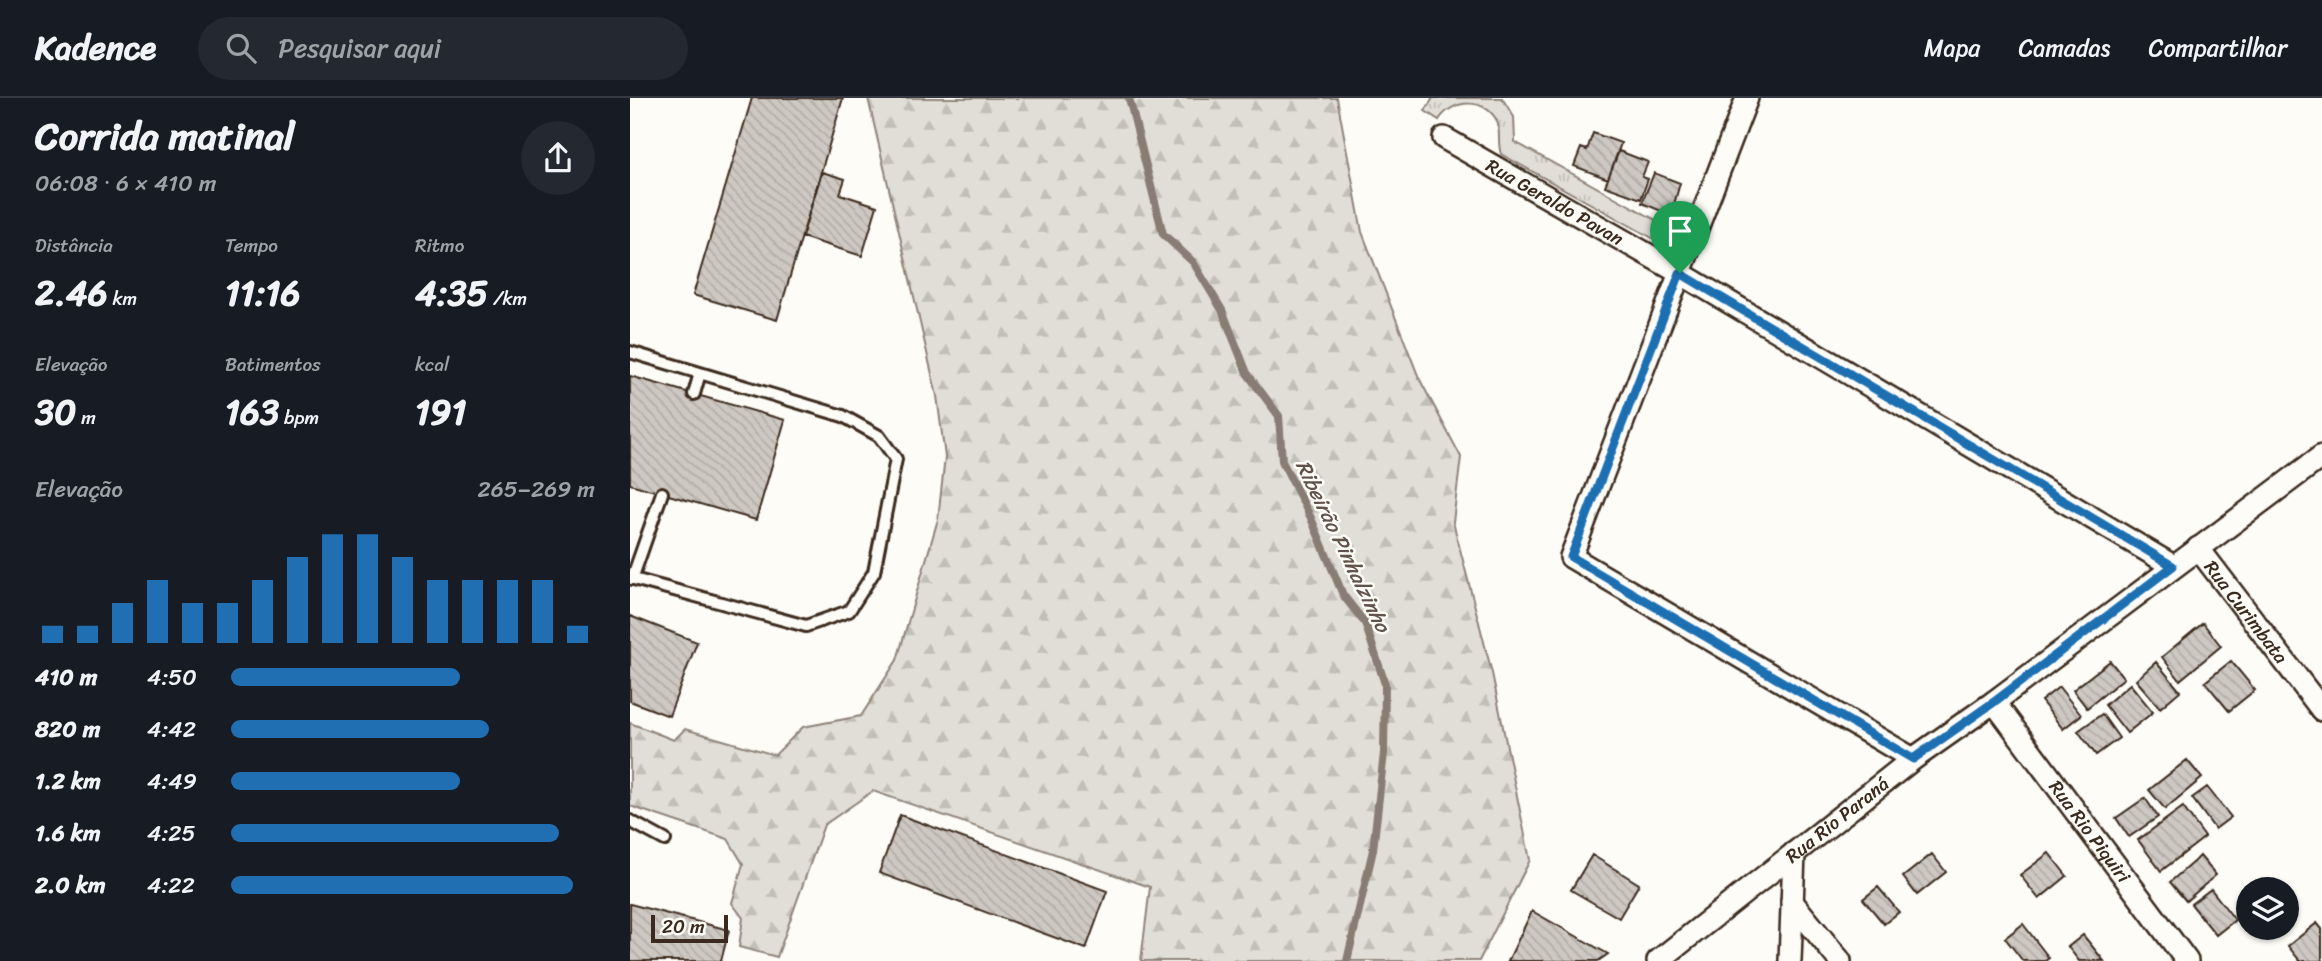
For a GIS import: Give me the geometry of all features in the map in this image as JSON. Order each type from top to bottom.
[{"type":"street","points":[[1747,98],[1571,557],[1913,759]]},
{"type":"street","name":"Rua Geraldo Pavan","points":[[1444,138],[1680,273],[2173,566]]},
{"type":"street","name":"Rua Rio Paraná","points":[[1658,961],[1913,759],[1994,702],[2322,456]]},
{"type":"street","name":"Rua Curimbata","points":[[2198,548],[2322,710]]},
{"type":"street","name":"Rua Rio Piquiri","points":[[1994,702],[2187,961]]},
{"type":"street","points":[[1790,961],[1794,853]]},
{"type":"street","points":[[1792,902],[1840,961]]},
{"type":"lane","points":[[630,352],[842,416],[879,436],[896,459],[874,572],[849,611],[806,626],[631,579],[662,493]]},
{"type":"lane","points":[[694,394],[700,373]]},
{"type":"lane","points":[[630,821],[665,840]]},
{"type":"green space","points":[[868,98],[1337,98],[1362,232],[1419,378],[1461,457],[1453,522],[1492,673],[1530,860],[1479,961],[1141,961],[1150,887],[873,791],[824,825],[777,957],[739,947],[743,918],[732,903],[743,864],[728,839],[630,806],[630,723],[674,740],[685,729],[775,755],[803,727],[861,716],[897,660],[938,519],[945,457],[937,396]]},
{"type":"green space","points":[[1433,98],[1502,98],[1514,117],[1515,142],[1674,230],[1665,245],[1501,154],[1497,121],[1485,108],[1478,105],[1461,105],[1452,108],[1439,120],[1425,111]]},
{"type":"building","points":[[752,98],[843,98],[777,320],[693,295]]},
{"type":"building","points":[[1593,133],[1621,143],[1608,179],[1574,166],[1581,148],[1587,150]]},
{"type":"building","points":[[1619,151],[1648,162],[1642,177],[1648,179],[1641,199],[1605,186]]},
{"type":"building","points":[[822,172],[845,179],[840,194],[877,206],[862,256],[802,237]]},
{"type":"building","points":[[1654,173],[1680,183],[1671,215],[1642,203]]},
{"type":"building","points":[[630,376],[785,420],[756,520],[630,484]]},
{"type":"building","points":[[630,616],[697,642],[669,716],[630,701]]},
{"type":"building","points":[[2203,623],[2221,646],[2180,680],[2162,657]]},
{"type":"building","points":[[2110,661],[2124,678],[2087,708],[2073,690]]},
{"type":"building","points":[[2231,661],[2255,690],[2229,711],[2205,682]]},
{"type":"building","points":[[2156,662],[2180,691],[2160,708],[2136,680]]},
{"type":"building","points":[[2130,684],[2153,712],[2127,733],[2105,705]]},
{"type":"building","points":[[2059,687],[2081,715],[2063,729],[2041,701]]},
{"type":"building","points":[[2102,714],[2119,738],[2096,755],[2078,731]]},
{"type":"building","points":[[2187,760],[2202,778],[2165,809],[2149,790]]},
{"type":"building","points":[[2207,787],[2231,817],[2215,829],[2192,798]]},
{"type":"building","points":[[2145,798],[2158,817],[2129,837],[2116,818]]},
{"type":"building","points":[[2183,807],[2205,837],[2161,871],[2138,840]]},
{"type":"building","points":[[900,815],[1107,891],[1086,949],[879,873]]},
{"type":"building","points":[[2049,853],[2067,876],[2039,899],[2020,875]]},
{"type":"building","points":[[1932,854],[1946,872],[1917,895],[1903,877]]},
{"type":"building","points":[[1592,855],[1639,884],[1619,918],[1571,890]]},
{"type":"building","points":[[2200,856],[2216,875],[2186,901],[2170,882]]},
{"type":"building","points":[[1878,887],[1899,912],[1884,924],[1863,899]]},
{"type":"building","points":[[2211,889],[2235,920],[2216,935],[2191,904]]},
{"type":"building","points":[[630,904],[729,930],[721,961],[630,961]]},
{"type":"building","points":[[1532,911],[1608,954],[1598,961],[1508,961]]},
{"type":"building","points":[[2317,923],[2322,929],[2322,961],[2300,961],[2288,946],[2299,940]]},
{"type":"building","points":[[2023,924],[2049,958],[2045,961],[2023,961],[2005,938]]},
{"type":"building","points":[[2083,935],[2104,961],[2079,961],[2068,947]]},
{"type":"waterway","name":"Ribeirão Pinhalzinho","points":[[1129,98],[1163,234],[1193,262],[1222,310],[1247,373],[1279,416],[1282,461],[1311,518],[1343,595],[1365,623],[1385,684],[1384,753],[1373,850],[1347,961]]},
{"type":"route","points":[[1680,273],[1926,419],[2173,566],[1994,702],[1913,759],[1571,557],[1680,273]]}]
